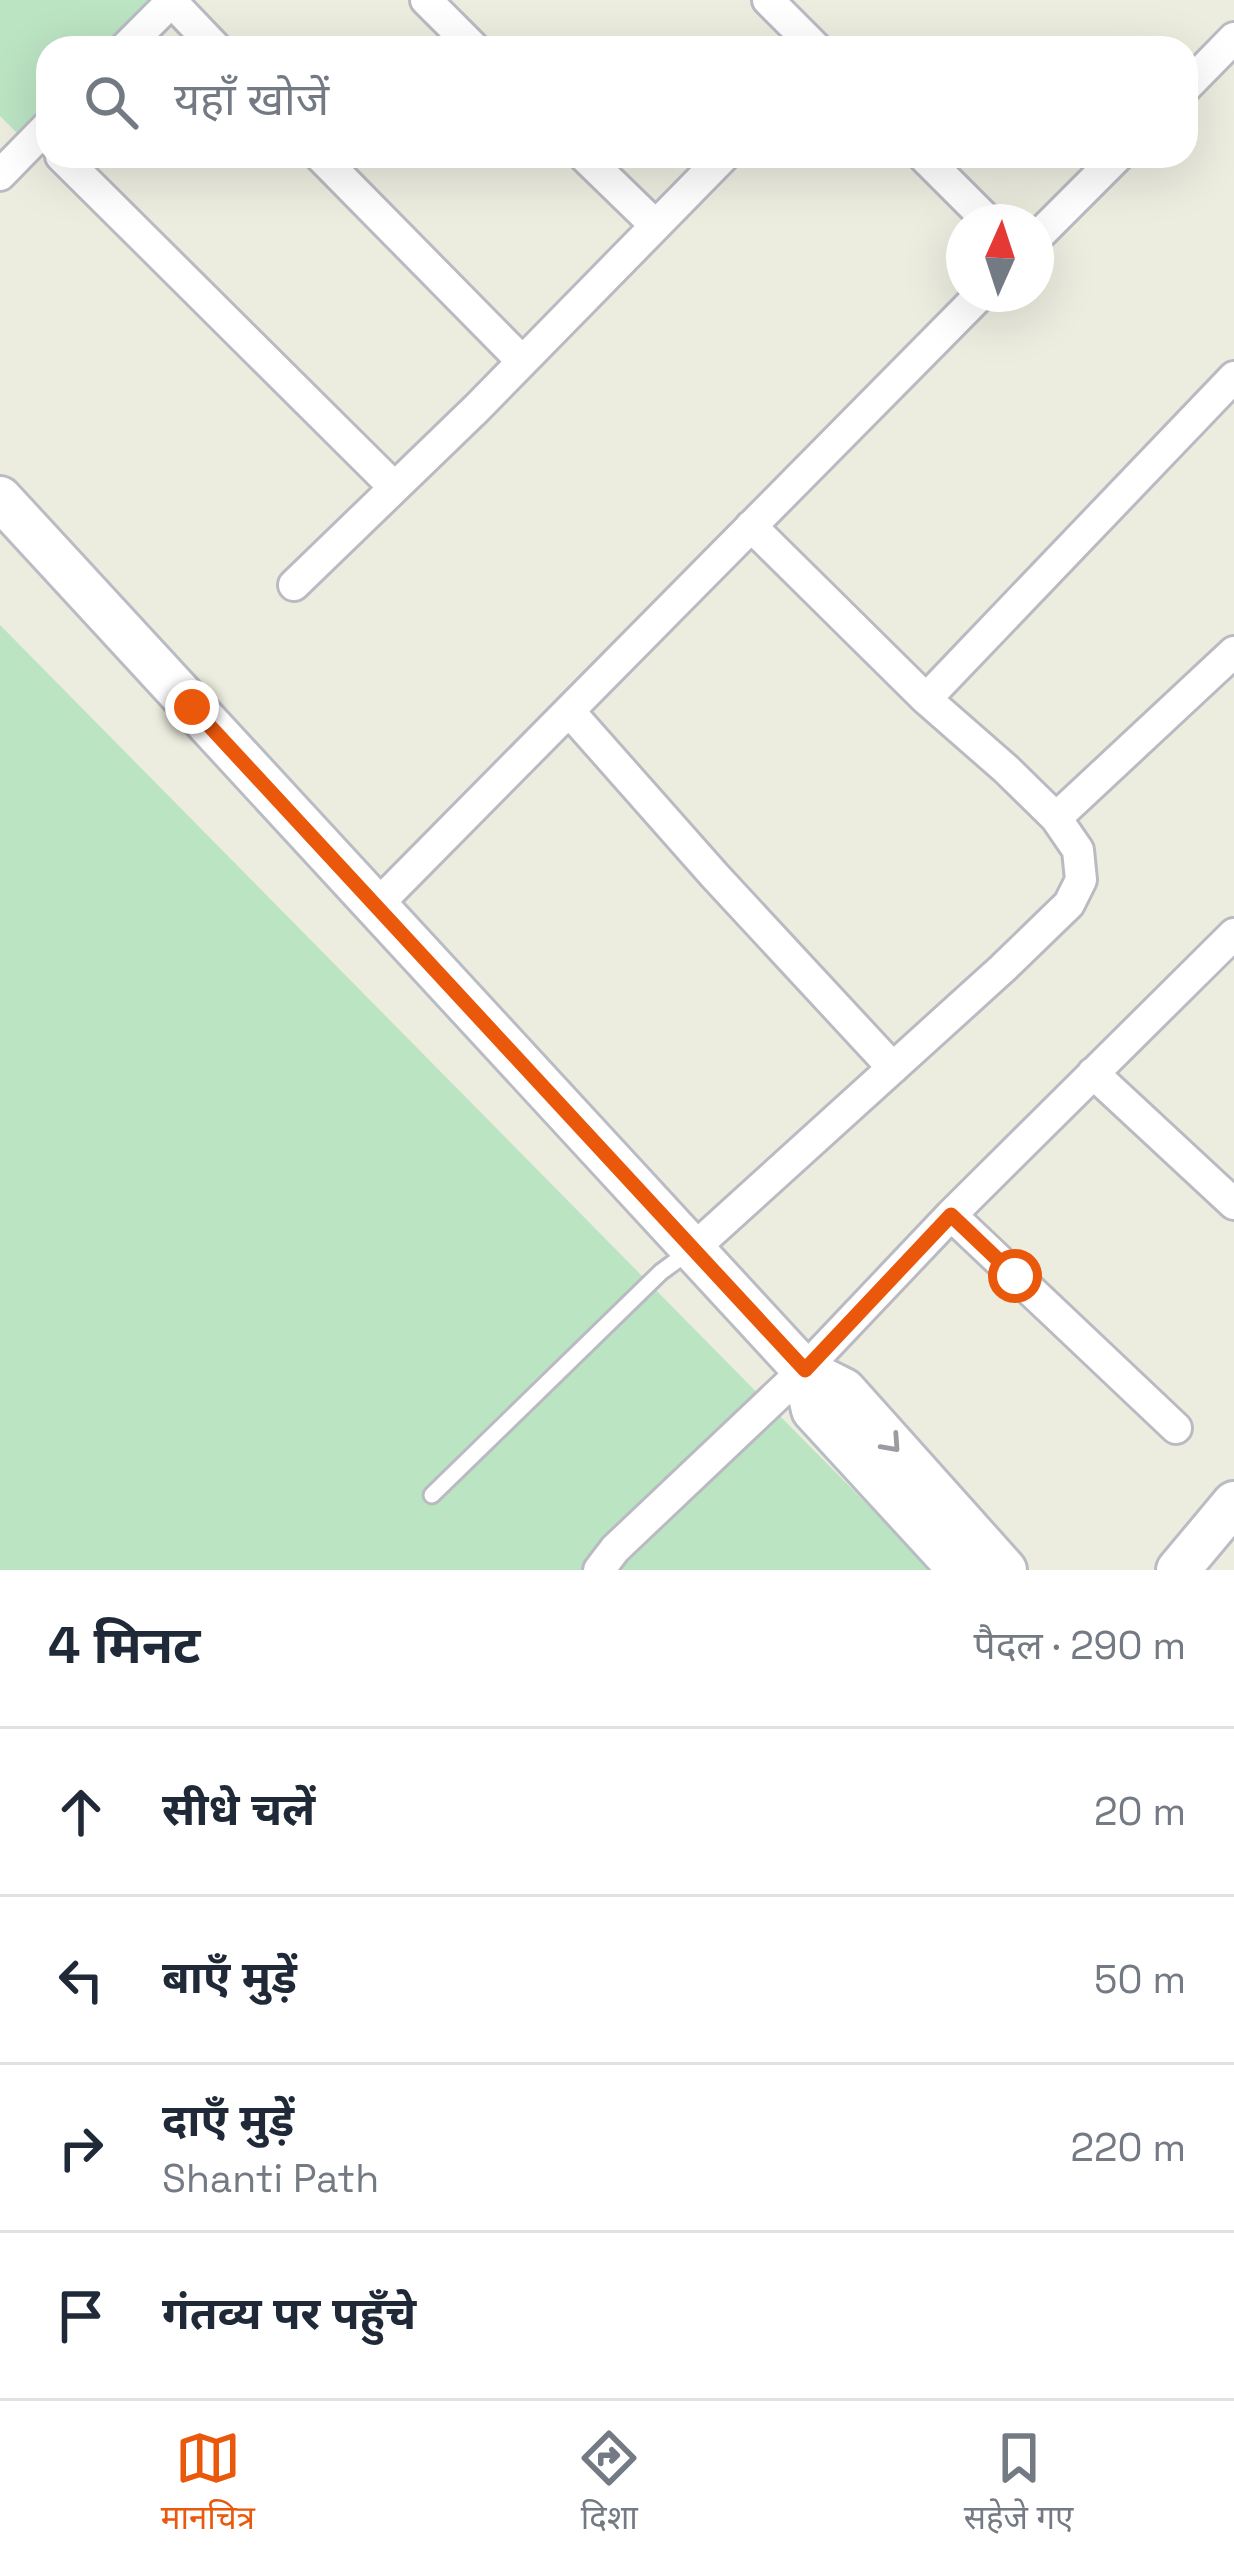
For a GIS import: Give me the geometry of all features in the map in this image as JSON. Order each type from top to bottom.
[{"type":"main road","points":[[0,498],[692,1250],[805,1370],[844,1390],[1005,1570]]},
{"type":"main road","points":[[805,1370],[813,1410],[960,1570]]},
{"type":"main road","points":[[1178,1570],[1234,1503]]},
{"type":"street","points":[[426,0],[462,36]]},
{"type":"street","points":[[768,0],[804,36]]},
{"type":"street","points":[[137,36],[172,1],[205,36]]},
{"type":"street","points":[[1198,75],[1234,38]]},
{"type":"street","points":[[0,175],[36,149]]},
{"type":"street","points":[[77,168],[394,488]]},
{"type":"street","points":[[332,168],[522,361]]},
{"type":"street","points":[[596,168],[655,225]]},
{"type":"street","points":[[294,585],[712,168]]},
{"type":"street","points":[[935,168],[971,204]]},
{"type":"street","points":[[1054,220],[1106,168]]},
{"type":"street","points":[[375,907],[963,312]]},
{"type":"street","points":[[926,699],[1234,377]]},
{"type":"street","points":[[692,1250],[1003,968],[1069,904],[1081,880],[1078,850],[1056,818],[926,699],[751,526]]},
{"type":"street","points":[[1056,818],[1234,652]]},
{"type":"street","points":[[568,711],[893,1068]]},
{"type":"street","points":[[599,1570],[805,1370],[951,1215],[1234,934]]},
{"type":"street","points":[[1093,1072],[1234,1204]]},
{"type":"street","points":[[951,1215],[1176,1428]]},
{"type":"lane","points":[[432,1495],[661,1272],[692,1250]]},
{"type":"green space","points":[[0,0],[163,0],[127,36],[36,36],[36,128],[24,140],[0,116]]},
{"type":"green space","points":[[0,625],[932,1570],[0,1570]]},
{"type":"route","points":[[192,707],[805,1370],[951,1215],[1015,1276]]}]
